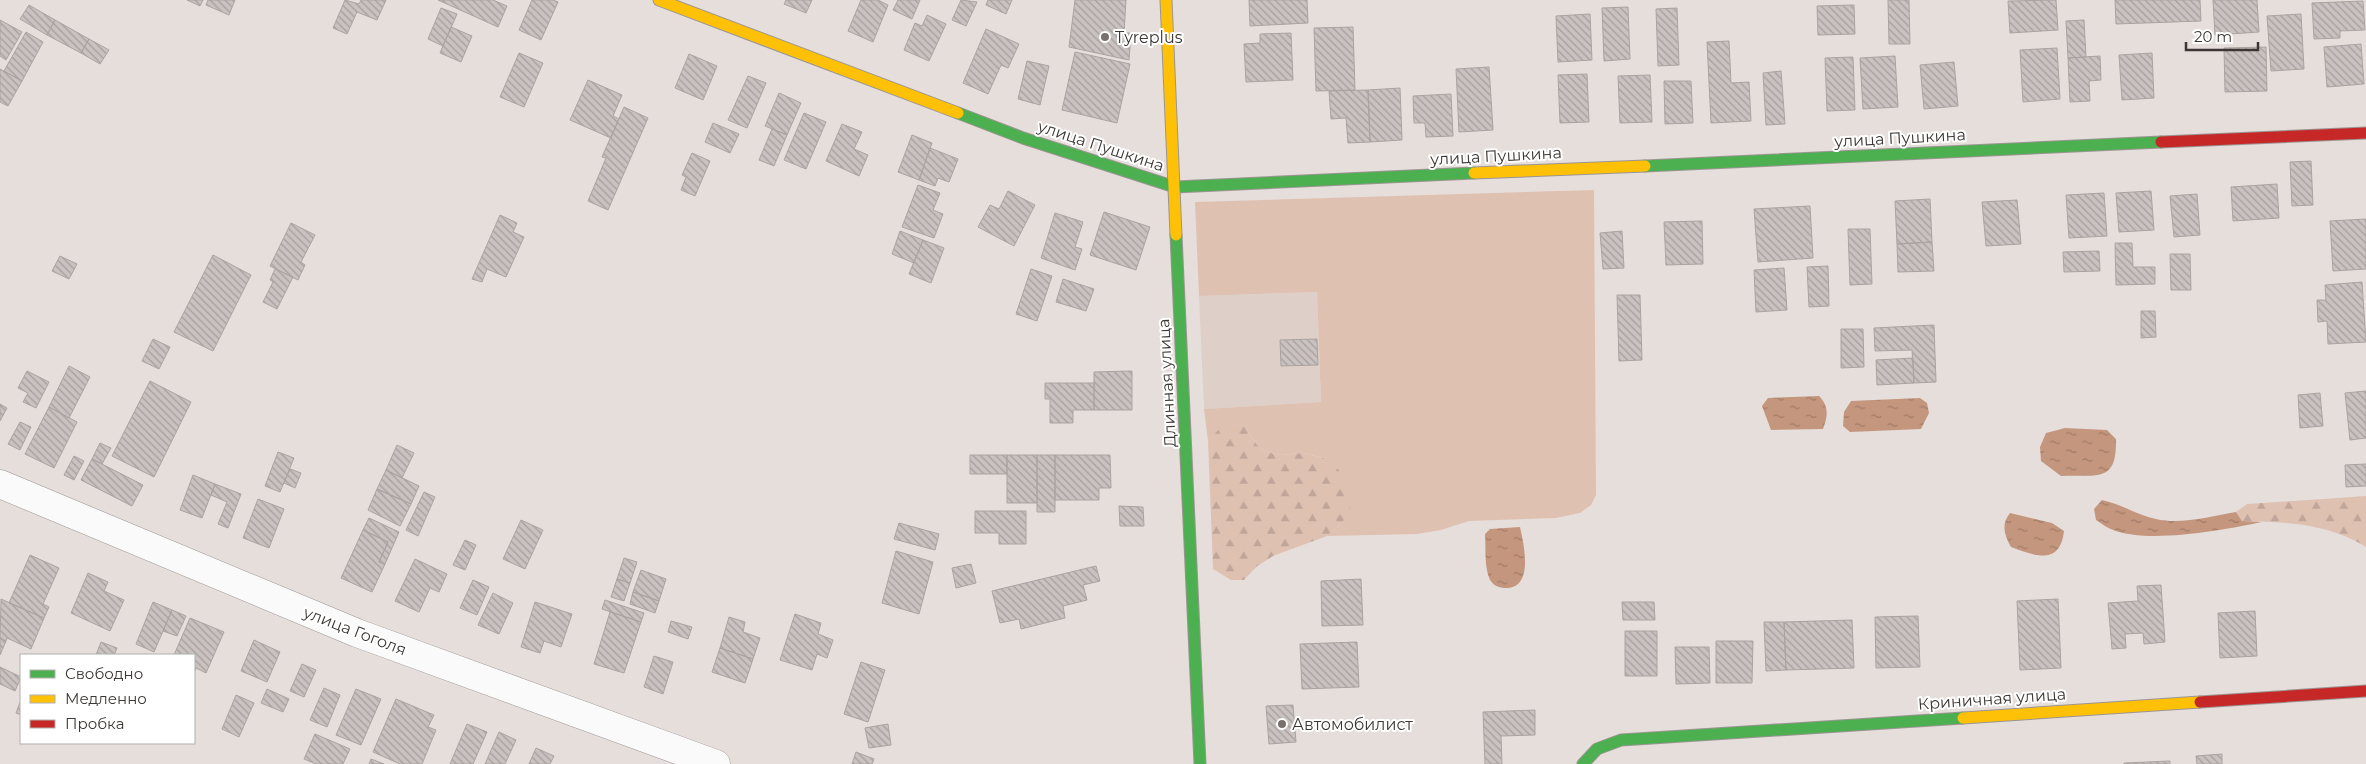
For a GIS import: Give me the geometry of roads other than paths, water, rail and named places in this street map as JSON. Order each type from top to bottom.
[{"type":"street","name":"улица Пушкина","points":[[660,0],[1023,138],[1175,187],[2366,133]]},
{"type":"street","name":"Длинная улица","points":[[1166,0],[1200,764]]},
{"type":"street","name":"улица Гоголя","points":[[0,484],[358,633],[716,764]]},
{"type":"street","name":"Криничная улица","points":[[1583,764],[1597,749],[1621,740],[2366,691]]},
{"type":"water","points":[[1819,396],[1825,404],[1827,411],[1823,429],[1771,430],[1762,406],[1768,398]]},
{"type":"water","points":[[1920,398],[1927,403],[1929,413],[1921,429],[1850,432],[1843,426],[1844,412],[1851,401]]},
{"type":"water","points":[[2065,428],[2107,430],[2116,439],[2113,463],[2109,470],[2102,474],[2094,475],[2061,476],[2041,461],[2040,447],[2046,433]]},
{"type":"water","points":[[2102,500],[2166,521],[2196,519],[2236,512],[2242,521],[2262,522],[2228,529],[2166,536],[2128,534],[2111,529],[2096,520],[2094,509]]},
{"type":"water","points":[[2010,513],[2052,523],[2064,531],[2062,542],[2057,550],[2045,556],[2011,547],[2004,530],[2005,521]]},
{"type":"water","points":[[1520,527],[1525,554],[1524,573],[1521,581],[1515,586],[1499,587],[1490,580],[1488,575],[1485,534],[1490,529]]},
{"type":"place","name":"Tyreplus","points":[[1105,37]]},
{"type":"place","name":"Автомобилист","points":[[1282,724]]}]
